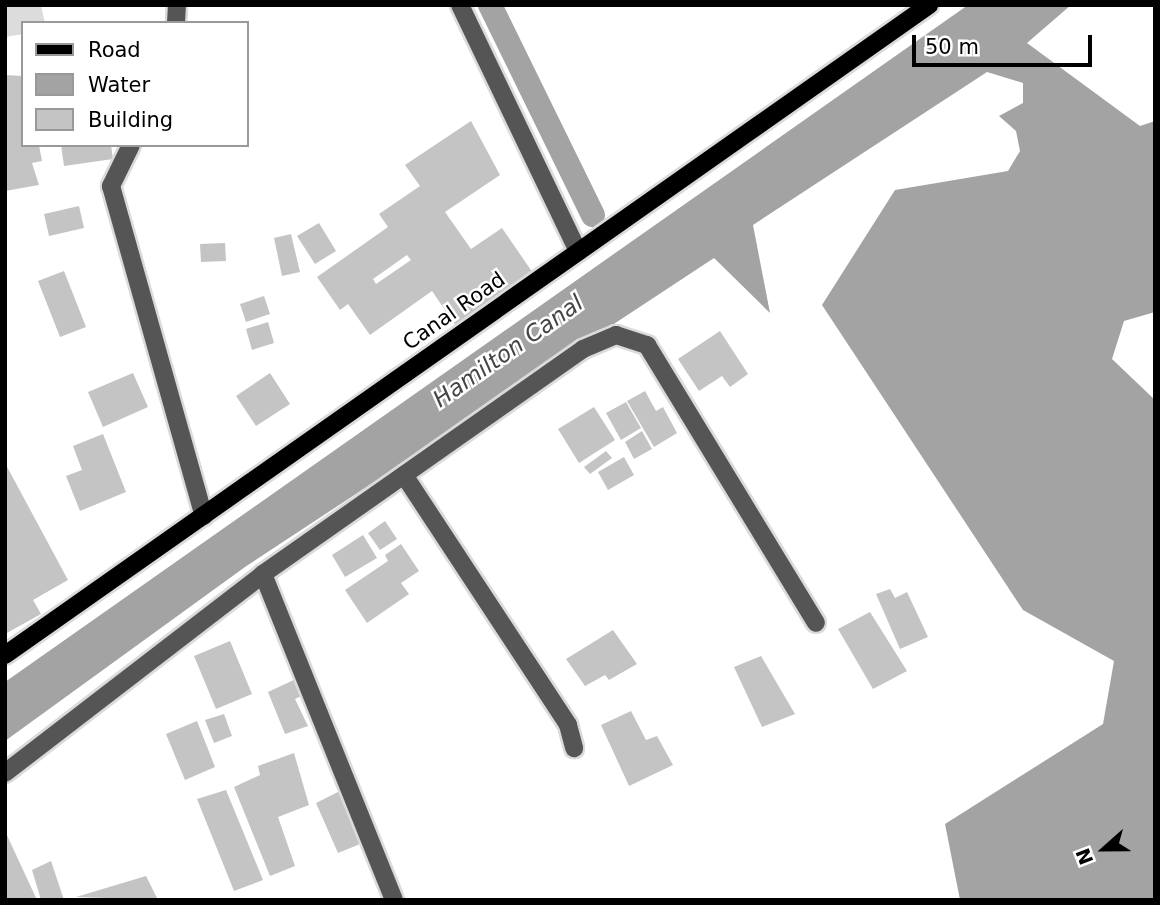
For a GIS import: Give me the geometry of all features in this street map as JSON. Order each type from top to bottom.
[{"type":"main road","name":"Canal Road","points":[[5,655],[929,5]]},
{"type":"street","points":[[460,5],[578,251]]},
{"type":"street","points":[[130,147],[111,186],[204,516]]},
{"type":"street","points":[[5,773],[263,574],[583,349],[616,335],[647,345],[816,623]]},
{"type":"street","points":[[404,475],[568,725],[574,748]]},
{"type":"street","points":[[263,574],[394,900]]},
{"type":"shaded area","points":[[5,5],[41,5],[45,21],[21,21],[21,34],[5,37]]},
{"type":"water","name":"Hamilton Canal","points":[[968,5],[1071,5],[1027,43],[1140,126],[1155,121],[1155,312],[1124,321],[1112,359],[1155,400],[1155,900],[960,900],[945,824],[1103,724],[1114,661],[1023,610],[822,305],[895,190],[1008,171],[1020,151],[1016,131],[999,116],[1023,103],[1023,83],[987,72],[753,225],[770,313],[714,258],[245,567],[5,741],[5,682]]},
{"type":"building","points":[[5,75],[21,76],[21,147],[39,147],[42,161],[32,163],[39,185],[5,191]]},
{"type":"building","points":[[471,121],[500,175],[445,212],[471,249],[502,228],[533,273],[456,326],[432,291],[370,335],[348,304],[340,310],[317,277],[388,227],[379,214],[420,186],[405,165]],"holes":[[[407,255],[411,260],[376,284],[373,279]]]},
{"type":"building","points":[[61,147],[111,147],[113,159],[64,166]]},
{"type":"building","points":[[79,206],[84,228],[49,236],[44,214]]},
{"type":"building","points":[[319,223],[336,251],[315,264],[297,236]]},
{"type":"building","points":[[291,234],[300,272],[282,276],[274,238]]},
{"type":"building","points":[[225,243],[226,261],[201,262],[200,244]]},
{"type":"building","points":[[64,271],[86,327],[60,337],[38,281]]},
{"type":"building","points":[[264,296],[270,314],[246,322],[240,304]]},
{"type":"building","points":[[268,322],[274,343],[252,350],[246,329]]},
{"type":"building","points":[[720,331],[748,374],[730,387],[722,376],[699,391],[678,359]]},
{"type":"building","points":[[133,373],[148,407],[103,427],[88,392]]},
{"type":"building","points":[[270,373],[290,404],[256,426],[236,396]]},
{"type":"building","points":[[645,391],[656,411],[663,407],[677,433],[654,447],[627,401]]},
{"type":"building","points":[[626,402],[641,428],[621,440],[606,413]]},
{"type":"building","points":[[594,407],[615,440],[579,463],[558,429]]},
{"type":"building","points":[[642,431],[652,449],[634,459],[625,442]]},
{"type":"building","points":[[103,434],[126,492],[80,511],[66,476],[82,470],[73,446]]},
{"type":"building","points":[[606,451],[612,458],[590,474],[584,467]]},
{"type":"building","points":[[624,457],[634,475],[608,490],[598,472]]},
{"type":"building","points":[[5,463],[68,580],[33,600],[41,614],[5,634]]},
{"type":"building","points":[[385,521],[397,539],[380,550],[368,533]]},
{"type":"building","points":[[363,535],[377,558],[345,577],[332,555]]},
{"type":"building","points":[[401,544],[419,571],[401,583],[409,594],[367,623],[345,590],[388,561],[385,555]]},
{"type":"building","points":[[890,589],[895,598],[907,592],[928,637],[900,649],[876,594]]},
{"type":"building","points":[[870,612],[907,671],[873,689],[838,629]]},
{"type":"building","points":[[613,630],[637,664],[609,680],[605,675],[585,686],[566,659]]},
{"type":"building","points":[[230,641],[252,694],[216,709],[194,656]]},
{"type":"building","points":[[761,656],[795,714],[762,727],[734,667]]},
{"type":"building","points":[[298,678],[305,694],[295,699],[308,726],[285,734],[268,692]]},
{"type":"building","points":[[631,711],[646,740],[657,736],[673,765],[629,786],[601,725]]},
{"type":"building","points":[[224,714],[232,736],[214,743],[205,720]]},
{"type":"building","points":[[197,721],[215,767],[185,780],[166,734]]},
{"type":"building","points":[[294,753],[309,805],[278,817],[295,866],[270,876],[234,787],[260,775],[258,766]]},
{"type":"building","points":[[344,789],[365,842],[338,853],[316,803]]},
{"type":"building","points":[[226,790],[263,880],[234,891],[197,799]]},
{"type":"building","points":[[5,831],[37,900],[5,900]]},
{"type":"building","points":[[51,861],[64,900],[41,900],[32,870]]},
{"type":"building","points":[[146,876],[158,900],[76,897]]},
{"type":"waterway","points":[[490,5],[593,215]]}]
